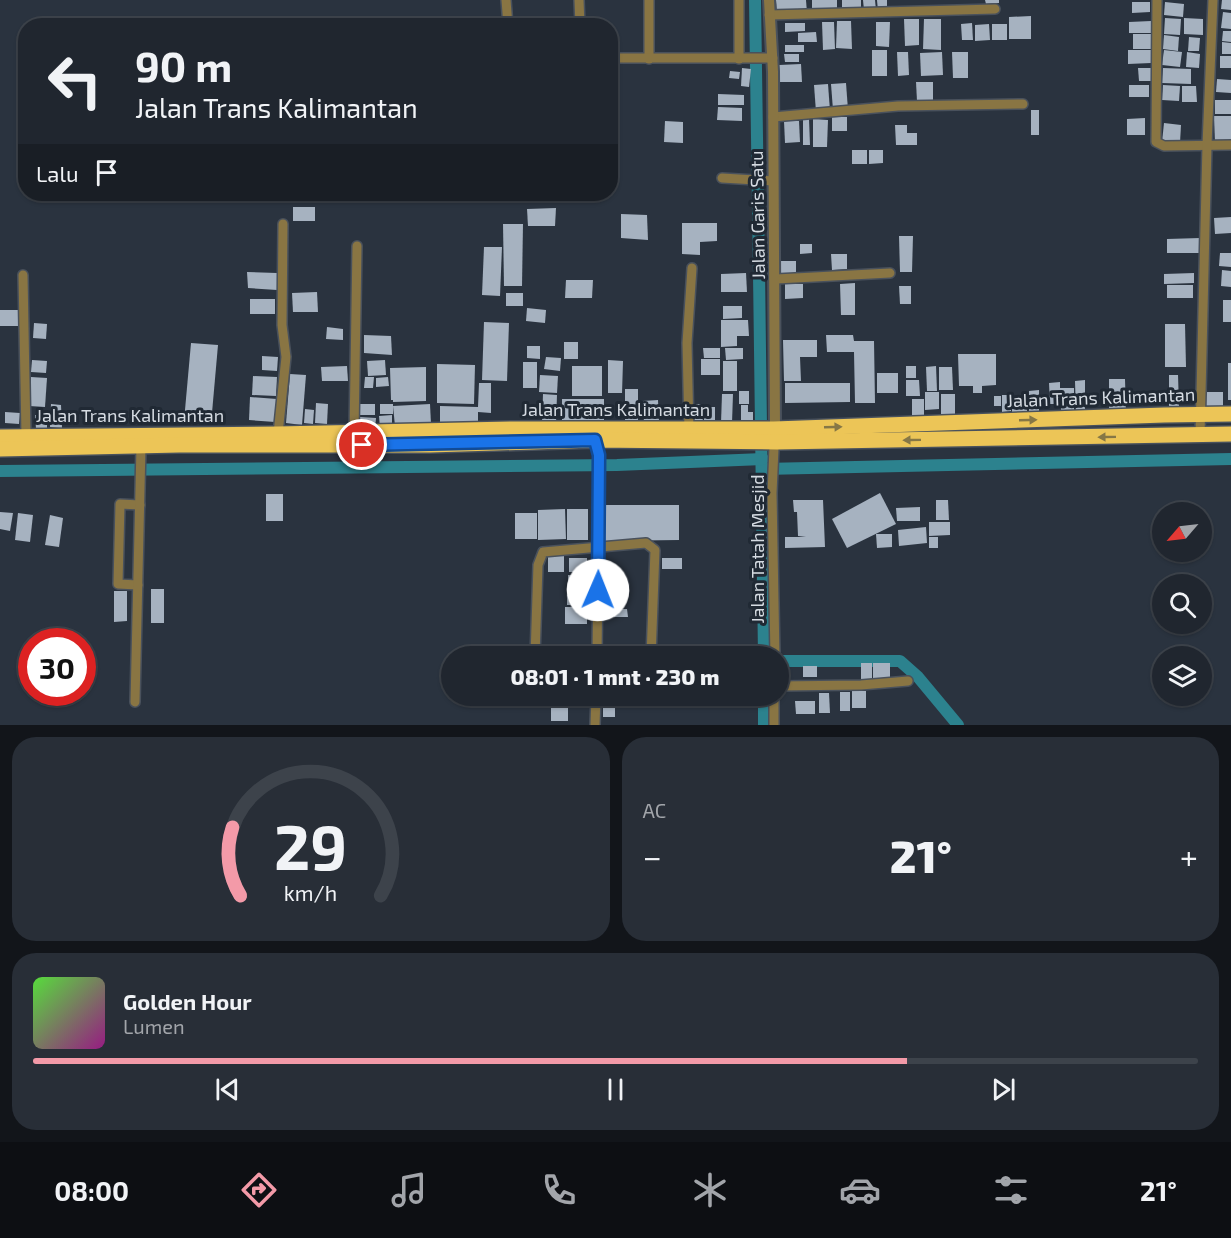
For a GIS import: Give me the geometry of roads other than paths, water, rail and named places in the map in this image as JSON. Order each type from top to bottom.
[{"type":"highway","name":"Jalan Trans Kalimantan","points":[[776,436],[1164,414],[1231,414]]},
{"type":"highway","points":[[1164,414],[1166,436]]},
{"type":"highway","name":"Jalan Trans Kalimantan","points":[[0,448],[430,438],[513,429],[689,430],[739,436]]},
{"type":"highway","name":"Jalan Trans Kalimantan","points":[[0,437],[354,433],[597,448],[739,436],[1231,434]]},
{"type":"street","points":[[506,0],[507,18]]},
{"type":"street","points":[[579,0],[580,18]]},
{"type":"street","points":[[649,0],[649,58]]},
{"type":"street","points":[[739,0],[739,59]]},
{"type":"street","name":"Jalan Garis Satu","points":[[769,0],[767,59],[773,117],[768,181],[776,279],[776,436]]},
{"type":"street","points":[[1157,0],[1156,142],[1164,146],[1231,144]]},
{"type":"street","points":[[1200,435],[1213,0]]},
{"type":"street","points":[[769,15],[995,9]]},
{"type":"street","points":[[618,58],[767,59]]},
{"type":"street","points":[[773,117],[898,106],[1023,104]]},
{"type":"street","points":[[722,178],[768,181]]},
{"type":"street","points":[[278,434],[285,357],[282,325],[283,224]]},
{"type":"street","points":[[354,433],[357,246]]},
{"type":"street","points":[[689,430],[687,343],[692,268]]},
{"type":"street","points":[[776,279],[890,273]]},
{"type":"street","points":[[23,275],[26,436]]},
{"type":"street","name":"Jalan Tatah Mesjid","points":[[774,646],[773,486],[776,436]]},
{"type":"street","points":[[135,702],[141,446]]},
{"type":"street","points":[[597,448],[599,476],[597,646]]},
{"type":"street","points":[[138,585],[118,584],[119,527],[120,504],[140,505]]},
{"type":"street","points":[[536,646],[538,565],[543,552],[646,543],[655,550],[651,646]]},
{"type":"street","points":[[789,686],[861,685],[908,681]]},
{"type":"street","points":[[595,706],[595,725]]},
{"type":"street","points":[[774,706],[774,725]]},
{"type":"waterway","points":[[755,0],[764,646]]},
{"type":"waterway","points":[[0,471],[617,465],[763,459]]},
{"type":"waterway","points":[[763,469],[1231,459]]},
{"type":"waterway","points":[[789,661],[900,661],[918,677],[958,725]]},
{"type":"waterway","points":[[764,706],[764,725]]}]
